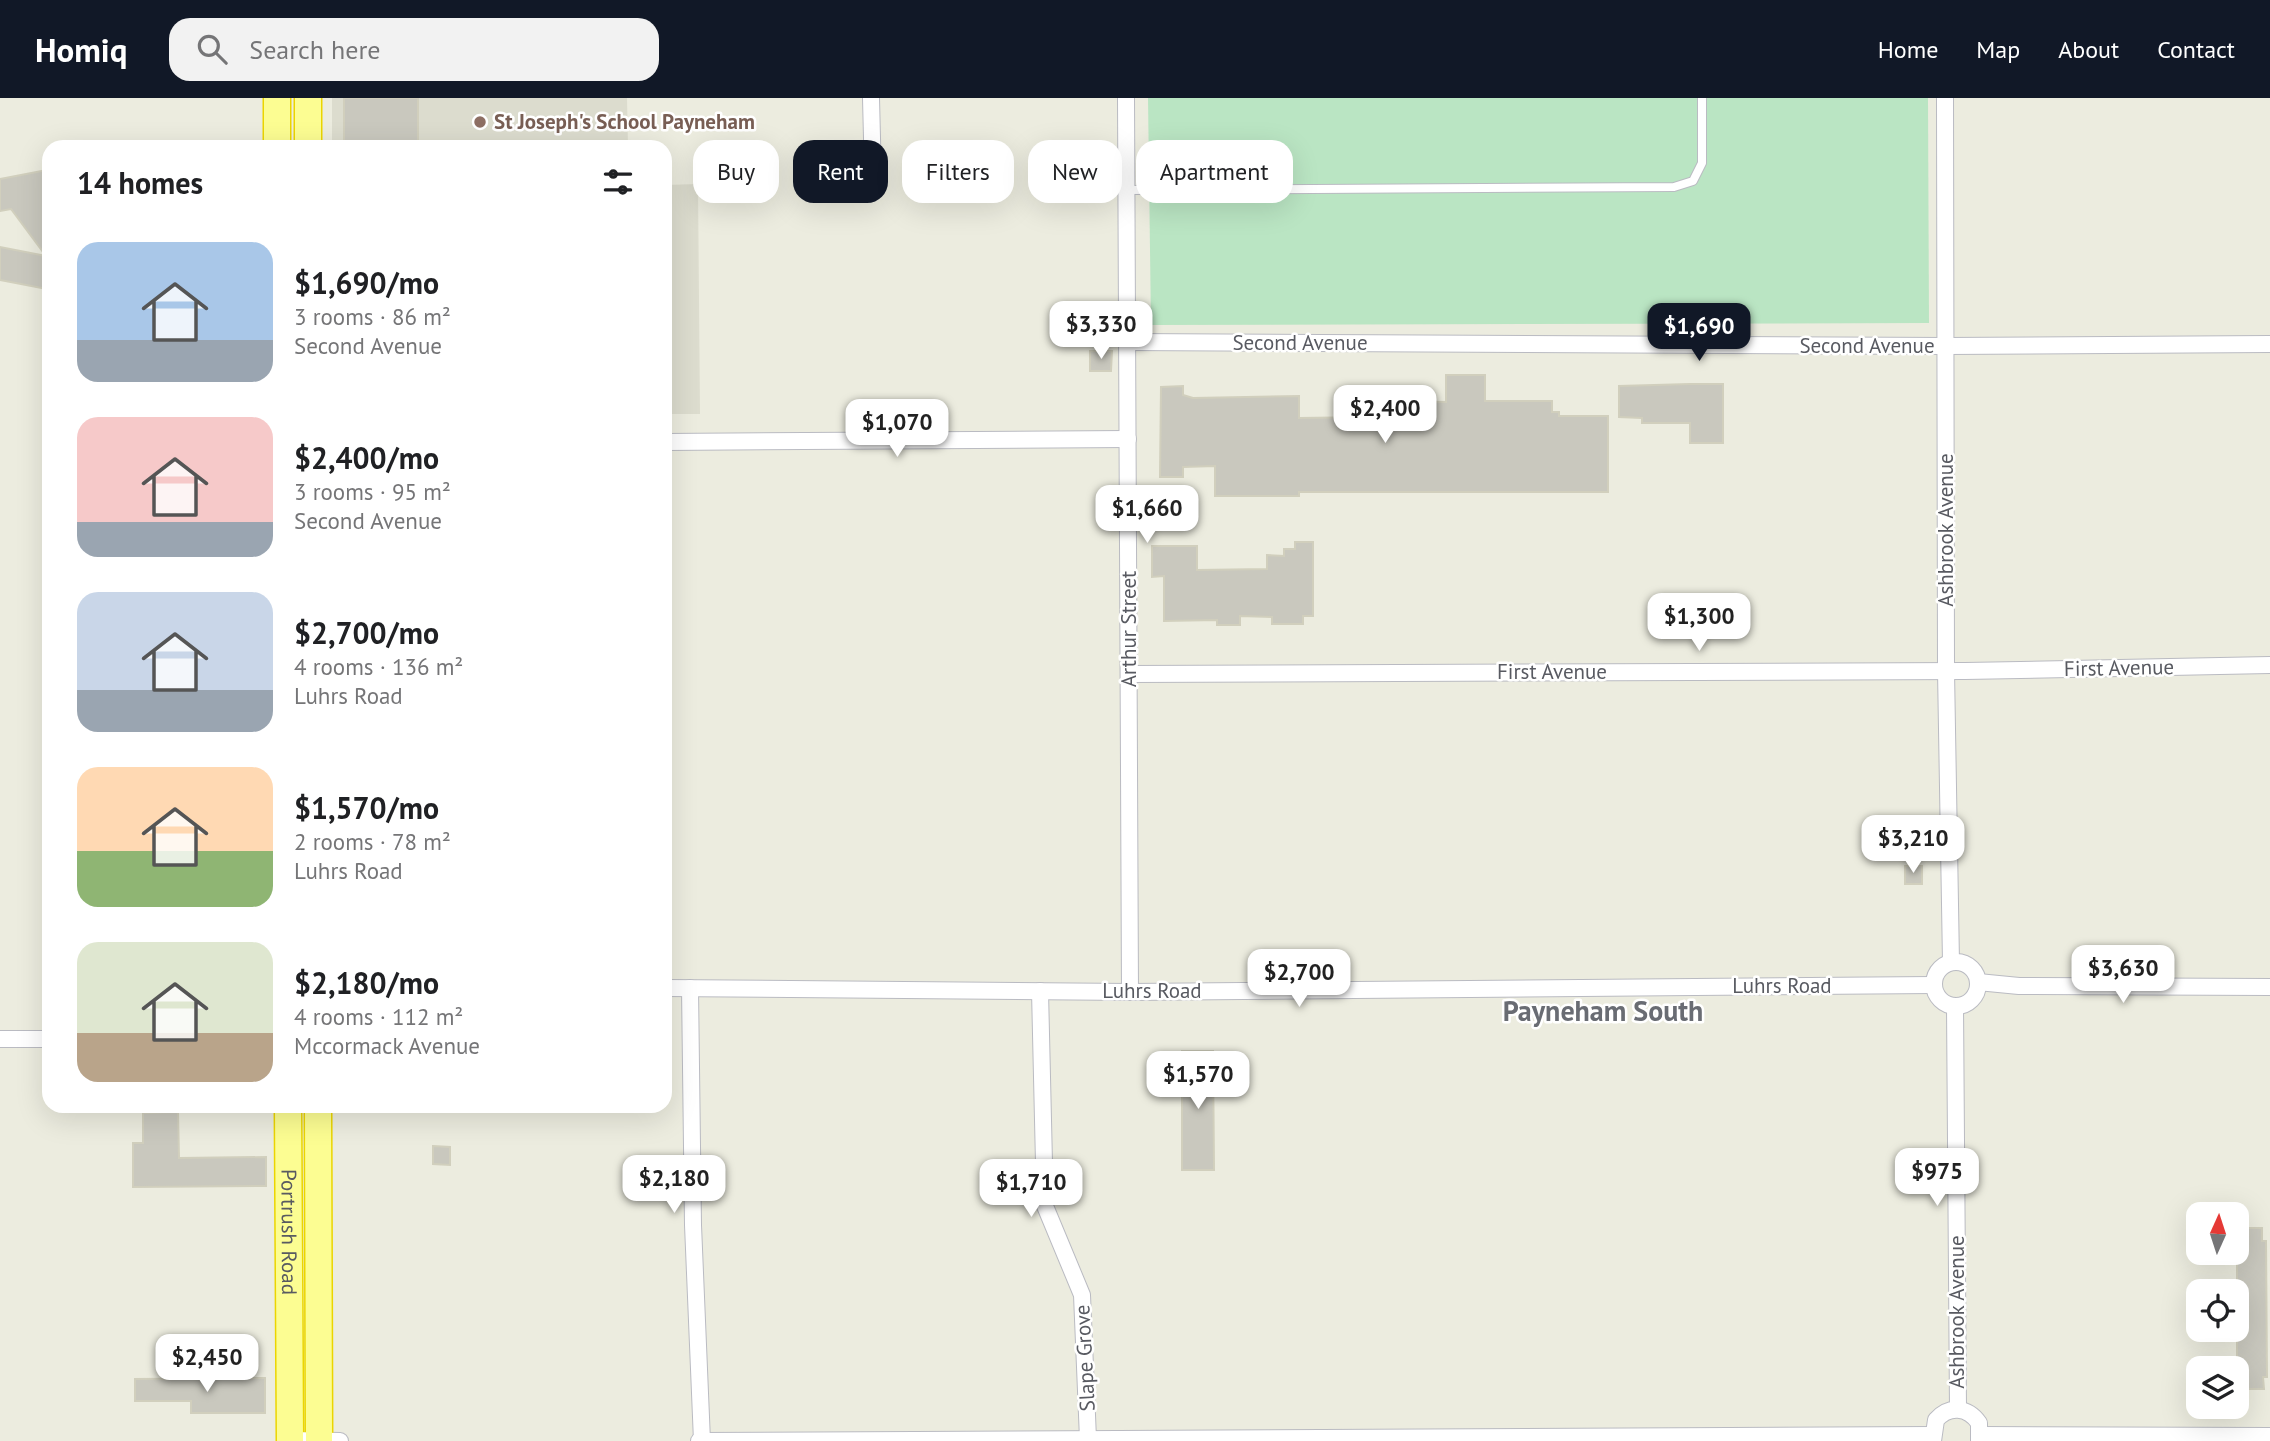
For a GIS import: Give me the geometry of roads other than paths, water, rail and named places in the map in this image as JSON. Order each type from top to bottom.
[{"type":"highway","points":[[277,98],[277,140]]},
{"type":"highway","points":[[308,98],[308,140]]},
{"type":"highway","name":"Portrush Road","points":[[288,1113],[290,1440]]},
{"type":"highway","name":"Portrush Road","points":[[318,1113],[319,1441]]},
{"type":"street","points":[[871,98],[872,140]]},
{"type":"street","name":"Arthur Street","points":[[1126,98],[1130,992]]},
{"type":"street","name":"Ashbrook Avenue","points":[[1945,98],[1946,671],[1951,962]]},
{"type":"street","name":"Second Avenue","points":[[1127,342],[1946,346],[2270,344]]},
{"type":"street","points":[[672,442],[1128,439]]},
{"type":"street","name":"First Avenue","points":[[1129,674],[1946,671],[2270,665]]},
{"type":"street","points":[[1951,962],[1966,964],[1978,982],[1973,998],[1955,1006],[1941,1000],[1934,985],[1938,970],[1951,962]]},
{"type":"street","points":[[1978,982],[2019,986],[2270,987]]},
{"type":"street","name":"Luhrs Road","points":[[672,988],[1130,992],[1934,985]]},
{"type":"street","points":[[690,988],[692,1225],[700,1441],[1933,1438],[1940,1415],[1958,1409],[1975,1417],[1980,1438],[2270,1436]]},
{"type":"street","name":"Slape Grove","points":[[1040,991],[1045,1206],[1082,1295],[1088,1438]]},
{"type":"street","name":"Ashbrook Avenue","points":[[1955,1006],[1958,1409]]},
{"type":"street","points":[[0,1039],[42,1039]]},
{"type":"street","points":[[290,1440],[340,1441]]},
{"type":"lane","points":[[1126,190],[1675,187],[1693,181],[1702,163],[1702,98]]},
{"type":"place","name":"St Joseph's School Payneham","points":[[480,122]]},
{"type":"district","name":"Payneham South","points":[[1603,1011]]}]
